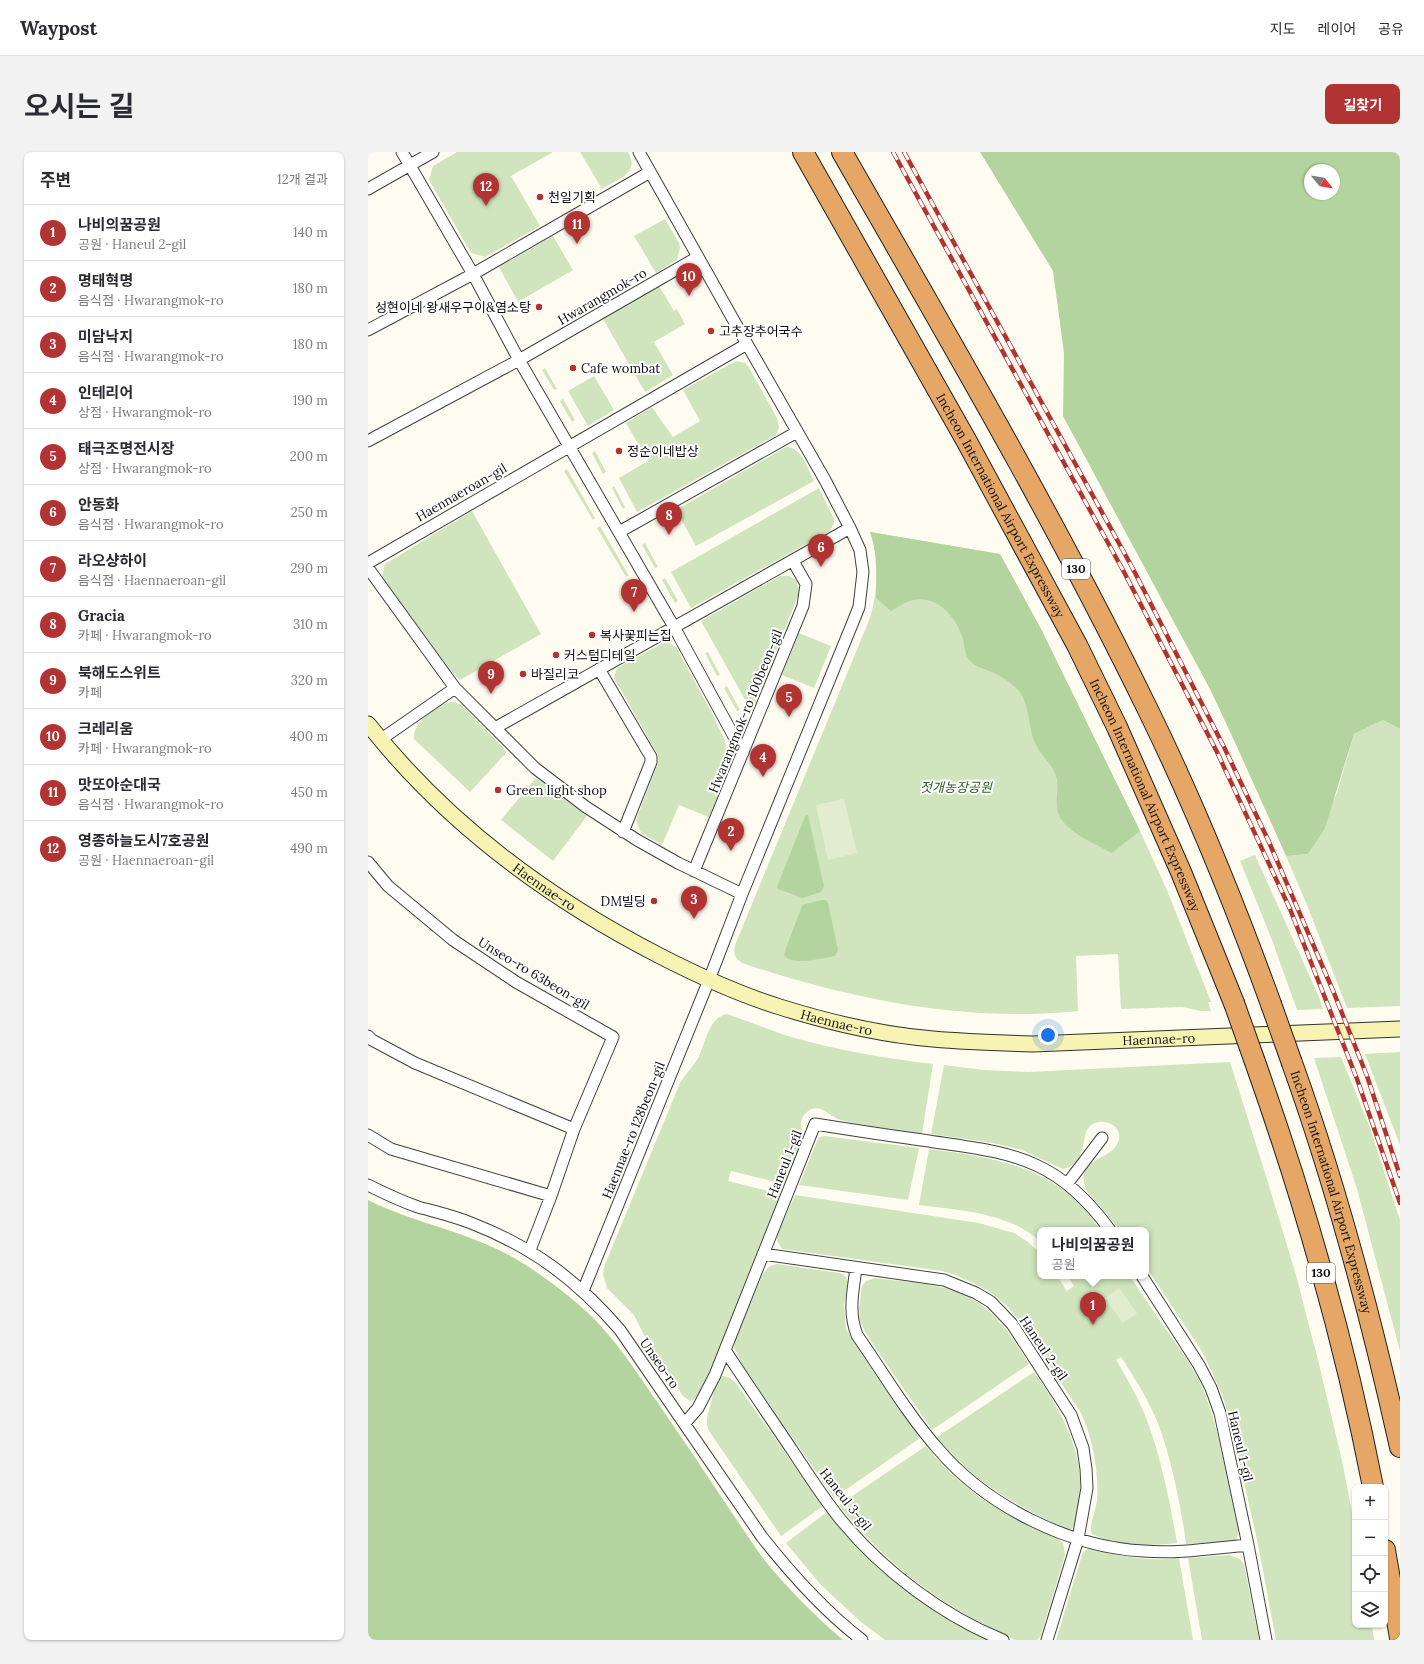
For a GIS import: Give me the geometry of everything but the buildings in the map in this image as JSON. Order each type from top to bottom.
[{"type":"highway","name":"Incheon International Airport Expressway","points":[[803,152],[966,440],[1077,645],[1117,728],[1182,872],[1234,1003],[1292,1172],[1319,1265],[1344,1361],[1372,1484]]},
{"type":"highway","name":"Incheon International Airport Expressway","points":[[842,152],[1032,488],[1111,636],[1150,714],[1185,790],[1251,949],[1328,1168],[1355,1262],[1400,1447]]},
{"type":"highway","points":[[1386,1556],[1400,1638]]},
{"type":"main road","name":"Haennae-ro","points":[[368,724],[380,740],[453,815],[521,871],[612,930],[709,980],[741,994],[780,1007],[836,1022],[882,1031],[931,1039],[981,1043],[1033,1044],[1400,1029]]},
{"type":"street","points":[[402,152],[473,274],[519,360],[674,627],[743,753]]},
{"type":"street","points":[[368,189],[432,152]]},
{"type":"street","points":[[639,152],[850,528],[860,550],[863,572],[859,606],[742,894],[709,980]]},
{"type":"street","points":[[368,330],[473,274],[650,172]]},
{"type":"street","name":"Hwarangmok-ro","points":[[519,360],[698,257]]},
{"type":"street","points":[[569,446],[747,344]]},
{"type":"street","points":[[368,441],[519,360]]},
{"type":"street","points":[[619,532],[797,432]]},
{"type":"street","name":"Haennaeroan-gil","points":[[368,563],[569,446]]},
{"type":"street","points":[[495,728],[850,528]]},
{"type":"street","name":"Hwarangmok-ro 100beon-gil","points":[[694,872],[803,606],[806,594],[806,584],[793,561]]},
{"type":"street","points":[[368,568],[455,688],[512,747],[586,807],[623,832],[694,872],[742,894]]},
{"type":"street","points":[[599,669],[651,757],[651,762],[623,832]]},
{"type":"street","points":[[380,740],[455,688]]},
{"type":"street","name":"Unseo-ro 63beon-gil","points":[[368,862],[388,886],[453,940],[516,982],[613,1037],[574,1129],[551,1196],[530,1250]]},
{"type":"street","name":"Haennae-ro 128beon-gil","points":[[583,1291],[709,980]]},
{"type":"street","points":[[369,1040],[415,1063],[574,1129]]},
{"type":"street","name":"Haneul 1-gil","points":[[684,1423],[698,1408],[706,1395],[815,1124],[1006,1154],[1039,1166],[1067,1184],[1096,1211],[1108,1227]]},
{"type":"street","points":[[368,1135],[391,1149],[551,1196]]},
{"type":"street","points":[[1067,1184],[1102,1138]]},
{"type":"street","name":"Unseo-ro","points":[[368,1185],[417,1206],[497,1233],[530,1250],[562,1273],[583,1291],[620,1330],[762,1537],[785,1567],[828,1612],[862,1640]]},
{"type":"street","name":"Haneul 2-gil","points":[[763,1254],[944,1280],[962,1286],[991,1302],[1012,1324],[1071,1415],[1078,1431],[1086,1469],[1087,1488],[1078,1539],[1047,1640]]},
{"type":"street","points":[[856,1268],[851,1307],[852,1322],[857,1335],[929,1438],[940,1452],[975,1486],[1030,1518],[1078,1539],[1142,1551],[1164,1552],[1248,1545]]},
{"type":"street","name":"Haneul 1-gil","points":[[1144,1279],[1187,1344],[1211,1388],[1227,1444],[1266,1640]]},
{"type":"street","name":"Haneul 3-gil","points":[[725,1350],[819,1491],[842,1521],[866,1547],[896,1574],[926,1597],[956,1617],[1004,1640]]},
{"type":"green space","points":[[457,152],[553,152],[511,176],[540,226],[485,257],[471,253],[429,180],[433,166]]},
{"type":"green space","points":[[580,152],[628,152],[632,166],[626,175],[602,189]]},
{"type":"green space","points":[[980,152],[1400,152],[1400,729],[1383,720],[1354,734],[1325,828],[1308,854],[1286,856],[1211,691],[1063,416],[1064,353],[1053,271]]},
{"type":"green space","points":[[665,219],[680,247],[677,260],[656,273],[634,236]]},
{"type":"green space","points":[[553,236],[573,270],[518,302],[499,267]]},
{"type":"green space","points":[[659,286],[674,311],[677,309],[685,324],[654,342],[673,375],[645,392],[603,319]]},
{"type":"green space","points":[[736,361],[745,363],[748,366],[777,418],[779,427],[776,435],[637,512],[619,478],[648,461],[626,423],[652,407],[673,437],[700,421],[683,390]]},
{"type":"green space","points":[[545,368],[557,389],[554,390],[542,370]]},
{"type":"green space","points":[[594,376],[614,410],[588,426],[568,391]]},
{"type":"green space","points":[[563,399],[575,420],[572,422],[560,401]]},
{"type":"green space","points":[[786,447],[796,450],[800,454],[814,481],[696,546],[676,510]]},
{"type":"green space","points":[[595,451],[606,472],[603,474],[592,453]]},
{"type":"green space","points":[[567,469],[595,518],[593,520],[564,471]]},
{"type":"green space","points":[[614,486],[625,507],[623,509],[612,488]]},
{"type":"green space","points":[[819,488],[834,519],[834,523],[830,531],[691,608],[671,572]]},
{"type":"green space","points":[[472,511],[541,634],[460,680],[450,670],[382,577],[385,564]]},
{"type":"green space","points":[[600,526],[629,576],[626,577],[597,528]]},
{"type":"green space","name":"젓개농장공원","points":[[870,532],[1000,554],[1041,629],[1140,831],[1167,890],[1211,1002],[1208,1002],[1211,1011],[1201,1011],[1182,1007],[1121,1009],[1118,954],[1076,956],[1078,1011],[1036,1014],[993,1014],[950,1011],[908,1005],[866,997],[783,976],[742,963],[736,957],[734,953],[735,945],[870,618],[875,597],[877,564]]},
{"type":"green space","points":[[870,532],[1000,554],[1041,629],[1140,831],[1112,853],[1082,837],[1068,827],[1059,815],[1058,811],[1057,779],[1050,764],[1035,743],[1027,709],[1023,697],[1019,691],[1001,677],[977,666],[970,661],[959,628],[944,608],[921,599],[904,603],[891,611],[876,598],[875,557],[873,540]]},
{"type":"green space","points":[[645,543],[658,567],[655,568],[642,545]]},
{"type":"green space","points":[[780,576],[789,576],[796,580],[799,590],[798,596],[752,712],[701,621]]},
{"type":"green space","points":[[665,578],[678,601],[675,603],[662,580]]},
{"type":"green space","points":[[799,633],[831,646],[814,688],[782,675]]},
{"type":"green space","points":[[667,642],[676,647],[713,715],[725,741],[727,756],[726,772],[721,789],[709,817],[679,805],[662,845],[641,833],[636,820],[658,763],[658,755],[614,678],[617,668]]},
{"type":"green space","points":[[708,652],[720,675],[717,676],[705,653]]},
{"type":"green space","points":[[727,686],[740,710],[737,711],[724,688]]},
{"type":"green space","points":[[455,702],[464,707],[507,752],[470,792],[414,739],[417,726],[428,714],[442,705]]},
{"type":"green space","points":[[1383,720],[1400,729],[1400,1006],[1347,1008],[1307,905],[1286,856],[1308,854],[1337,793],[1354,734]]},
{"type":"green space","points":[[536,778],[587,816],[553,861],[501,820]]},
{"type":"green space","points":[[844,799],[857,853],[828,860],[816,805]]},
{"type":"green space","points":[[806,814],[808,815],[824,886],[821,892],[803,898],[778,889],[777,887]]},
{"type":"green space","points":[[1255,855],[1323,1009],[1297,1010],[1272,940],[1240,861]]},
{"type":"green space","points":[[826,900],[828,903],[838,950],[835,956],[808,961],[788,959],[784,955],[785,951],[802,906]]},
{"type":"green space","points":[[727,1014],[788,1036],[824,1045],[878,1056],[933,1064],[922,1134],[841,1120],[824,1110],[815,1108],[811,1109],[803,1116],[801,1122],[802,1139],[784,1184],[731,1171],[728,1181],[780,1194],[703,1388],[695,1399],[690,1401],[683,1396],[645,1337],[634,1315],[607,1288],[603,1274],[604,1267],[680,1083],[697,1060],[711,1026],[720,1017]]},
{"type":"green space","points":[[1400,1052],[1400,1145],[1365,1054]]},
{"type":"green space","points":[[1341,1057],[1369,1125],[1400,1220],[1400,1351],[1357,1189],[1314,1058]]},
{"type":"green space","points":[[1230,1062],[1296,1275],[1343,1465],[1352,1512],[1352,1628],[1372,1628],[1374,1640],[1276,1640],[1258,1544],[1231,1425],[1223,1397],[1203,1353],[1149,1272],[1149,1227],[1117,1227],[1086,1190],[1084,1179],[1085,1170],[1116,1146],[1119,1139],[1119,1133],[1111,1124],[1099,1122],[1093,1124],[1088,1129],[1077,1161],[1069,1167],[1063,1169],[1022,1150],[993,1143],[931,1134],[944,1065],[984,1070],[1028,1072]]},
{"type":"green space","points":[[824,1136],[919,1148],[908,1200],[799,1185],[817,1141],[820,1137]]},
{"type":"green space","points":[[929,1149],[987,1158],[1023,1168],[1057,1185],[1073,1197],[1088,1213],[1098,1227],[1037,1227],[1037,1239],[1019,1227],[1000,1219],[966,1211],[919,1205]]},
{"type":"green space","points":[[795,1195],[979,1223],[1014,1233],[1028,1242],[1037,1250],[1037,1279],[1059,1279],[1067,1291],[1074,1286],[1070,1279],[1132,1279],[1195,1372],[1203,1389],[1215,1423],[1224,1459],[1239,1532],[1236,1540],[1232,1542],[1186,1544],[1178,1494],[1164,1440],[1149,1403],[1121,1357],[1116,1360],[1138,1399],[1153,1438],[1165,1483],[1177,1543],[1145,1545],[1123,1543],[1092,1534],[1091,1528],[1097,1501],[1096,1467],[1089,1434],[1081,1413],[1021,1323],[1008,1307],[990,1292],[955,1275],[942,1271],[782,1249],[777,1241],[777,1235]]},
{"type":"green space","points":[[368,1200],[405,1216],[480,1242],[516,1259],[544,1277],[587,1312],[608,1334],[636,1371],[762,1557],[801,1600],[843,1640],[368,1640]]},
{"type":"green space","points":[[777,1264],[844,1275],[848,1284],[844,1305],[846,1329],[872,1370],[920,1438],[834,1498],[741,1363],[734,1347],[735,1341],[762,1276],[768,1268]]},
{"type":"green space","points":[[876,1278],[932,1285],[946,1288],[972,1298],[997,1319],[1029,1364],[932,1430],[874,1346],[864,1330],[860,1320],[859,1309],[862,1286],[866,1281]]},
{"type":"green space","points":[[1119,1288],[1137,1313],[1123,1323],[1105,1298]]},
{"type":"green space","points":[[1034,1372],[1055,1404],[1071,1437],[1076,1454],[1080,1490],[1076,1520],[1071,1529],[1067,1529],[1031,1512],[996,1491],[965,1467],[950,1453],[937,1437]]},
{"type":"green space","points":[[723,1376],[733,1380],[823,1506],[781,1536],[709,1431],[707,1418],[718,1379]]},
{"type":"green space","points":[[926,1446],[953,1475],[983,1499],[1006,1513],[1052,1534],[1063,1543],[1065,1555],[1041,1635],[1037,1640],[1016,1640],[1007,1637],[961,1612],[941,1599],[904,1572],[886,1556],[869,1540],[839,1505]]},
{"type":"green space","points":[[827,1512],[862,1552],[902,1587],[931,1608],[991,1640],[885,1640],[861,1622],[821,1585],[786,1543]]},
{"type":"green space","points":[[1088,1549],[1146,1559],[1179,1558],[1193,1640],[1056,1640],[1082,1555],[1084,1551]]},
{"type":"green space","points":[[1229,1555],[1240,1559],[1244,1564],[1259,1640],[1202,1640],[1188,1558]]},
{"type":"railway","points":[[893,152],[1124,572],[1217,752],[1290,909],[1357,1079],[1400,1203]]},
{"type":"railway","points":[[904,152],[1132,567],[1224,747],[1269,842],[1334,993],[1367,1076],[1400,1176]]},
{"type":"place","name":"천일기획","points":[[540,197]]},
{"type":"place","name":"영종하늘도시7호공원","points":[[486,206]]},
{"type":"place","name":"맛또아순대국","points":[[577,244]]},
{"type":"place","name":"크레리움","points":[[689,296]]},
{"type":"place","name":"성현이네 왕새우구이&염소탕","points":[[539,307]]},
{"type":"place","name":"고추장추어국수","points":[[711,331]]},
{"type":"place","name":"Cafe wombat","points":[[573,368]]},
{"type":"place","name":"정순이네밥상","points":[[619,451]]},
{"type":"place","name":"Gracia","points":[[669,535]]},
{"type":"place","name":"안동화","points":[[821,567]]},
{"type":"place","name":"라오샹하이","points":[[634,612]]},
{"type":"place","name":"복사꽃피는집","points":[[592,635]]},
{"type":"place","name":"커스텀디테일","points":[[556,655]]},
{"type":"place","name":"바질리코","points":[[523,674]]},
{"type":"place","name":"북해도스위트","points":[[491,694]]},
{"type":"place","name":"태극조명전시장","points":[[789,717]]},
{"type":"place","name":"인테리어","points":[[763,777]]},
{"type":"place","name":"Green light shop","points":[[498,790]]},
{"type":"place","name":"명태혁명","points":[[731,851]]},
{"type":"place","name":"DM빌딩","points":[[654,901]]},
{"type":"place","name":"미담낙지","points":[[694,919]]},
{"type":"place","name":"나비의꿈공원","points":[[1093,1325]]}]
